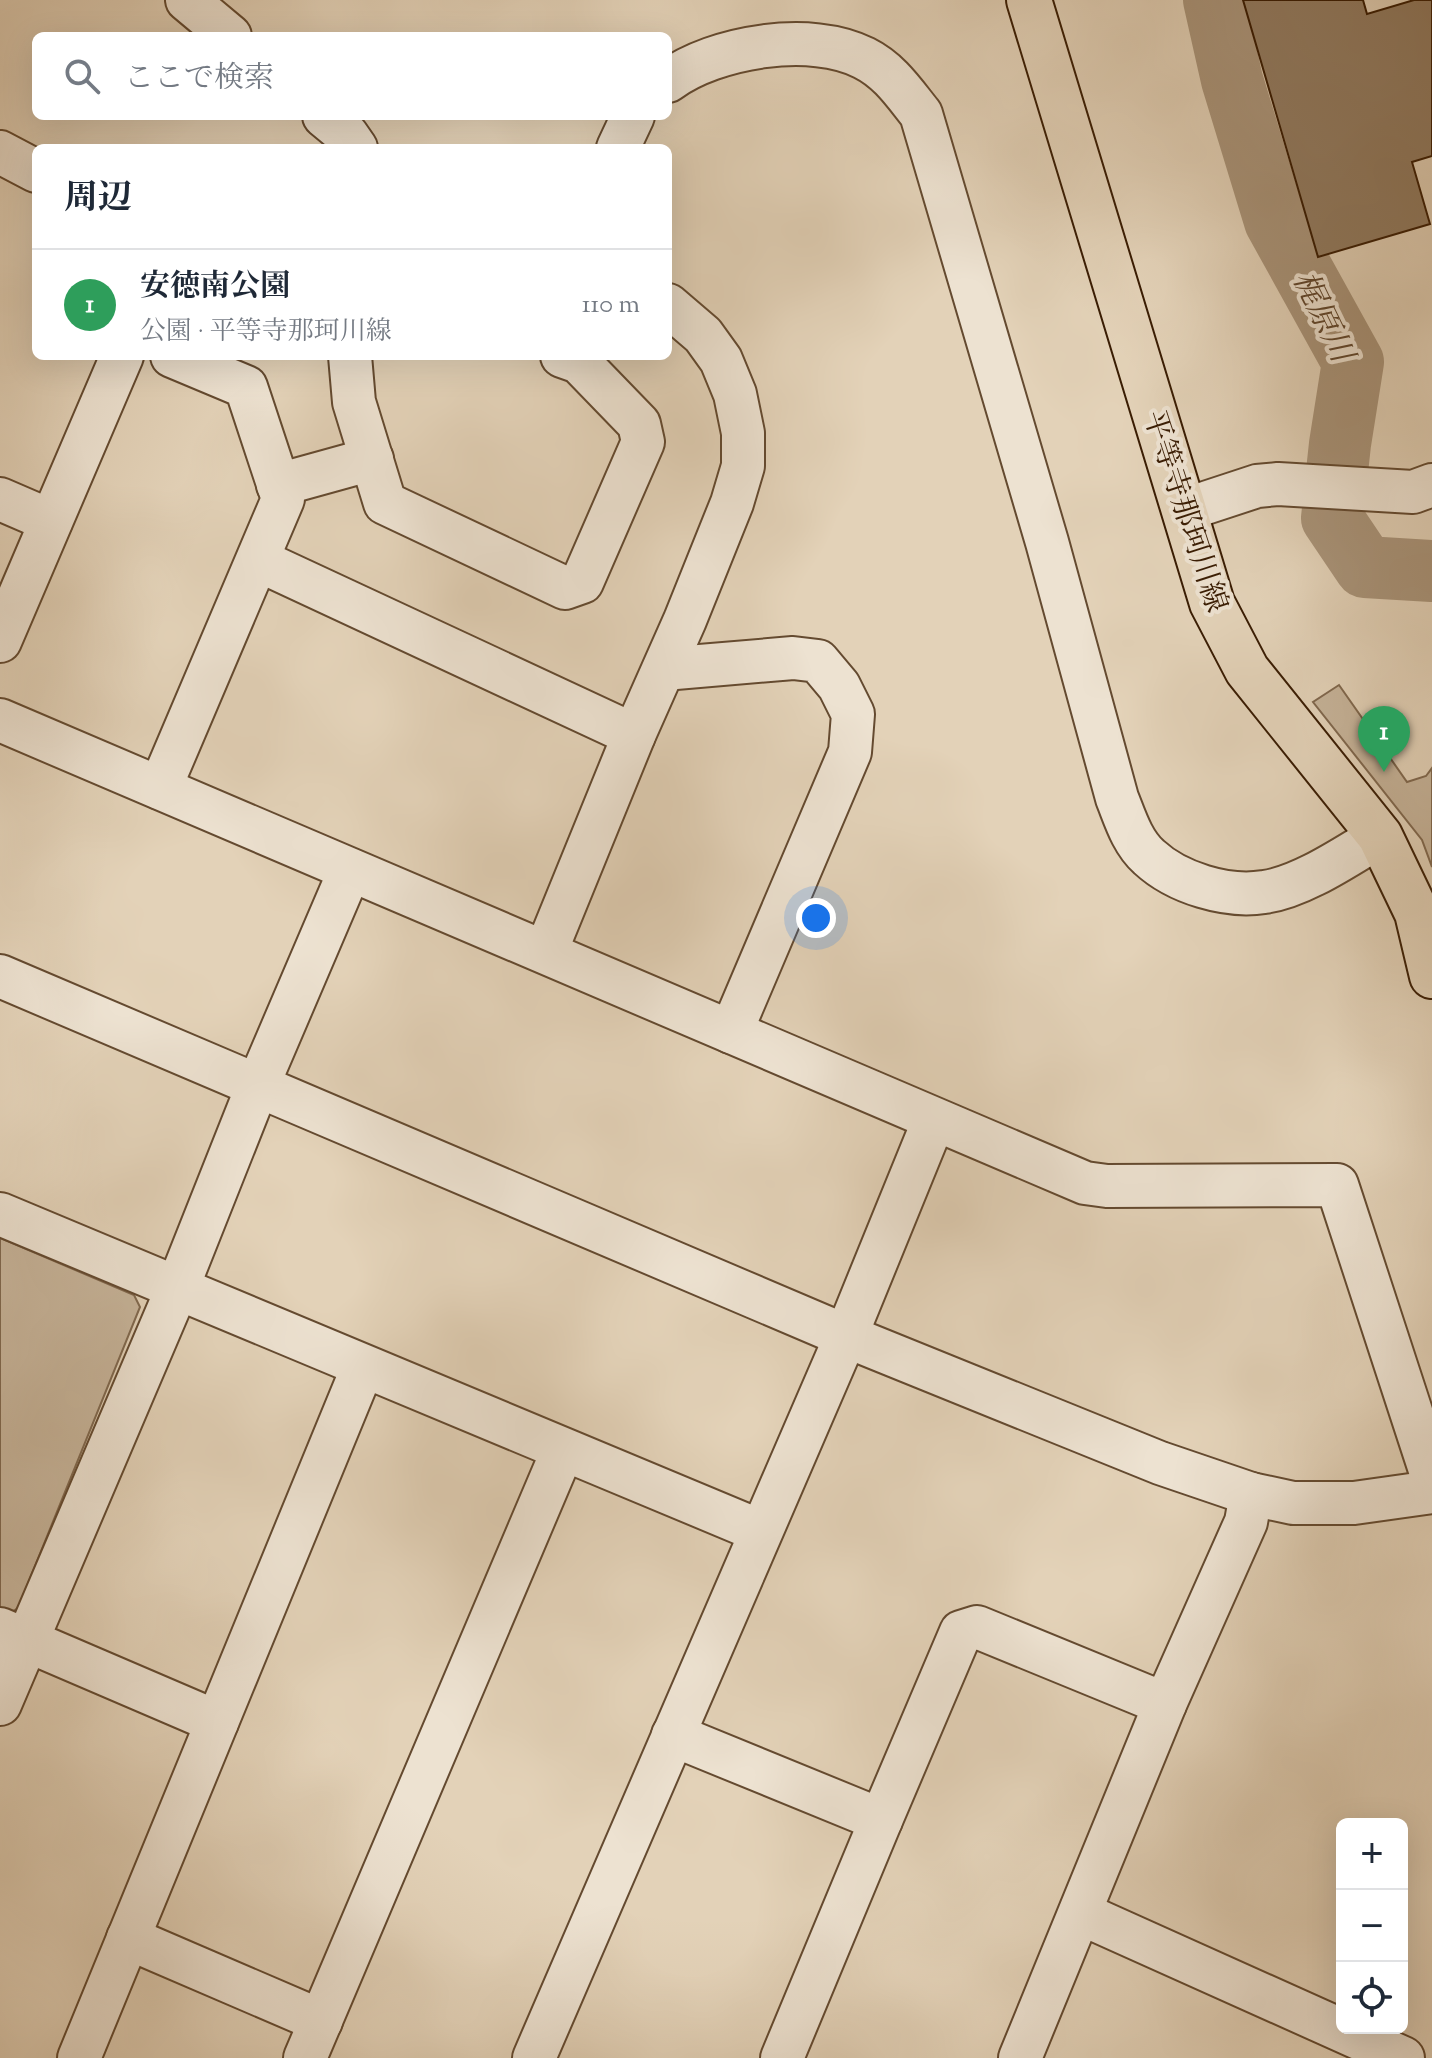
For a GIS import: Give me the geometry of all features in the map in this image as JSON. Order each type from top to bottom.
[{"type":"main road","name":"平等寺那珂川線","points":[[1029,0],[1212,603],[1247,670],[1380,836],[1417,913],[1432,976]]},
{"type":"street","points":[[187,0],[225,32]]},
{"type":"street","points":[[672,79],[706,61],[760,47],[796,42],[836,47],[865,58],[891,75],[921,114],[1047,542],[1117,798],[1129,829],[1148,856],[1178,876],[1203,886],[1264,892],[1295,883],[1380,836]]},
{"type":"street","points":[[329,120],[353,144]]},
{"type":"street","points":[[620,144],[631,120]]},
{"type":"street","points":[[0,152],[32,169]]},
{"type":"street","points":[[546,951],[732,503],[743,466],[743,433],[735,394],[721,360],[703,335],[672,308]]},
{"type":"street","points":[[0,641],[120,360]]},
{"type":"street","points":[[160,788],[283,499],[246,387],[182,360]]},
{"type":"street","points":[[350,360],[354,402],[385,503],[565,588],[582,582],[643,442],[639,424],[579,362],[573,360]]},
{"type":"street","points":[[278,485],[372,459]]},
{"type":"street","points":[[1184,510],[1257,486],[1278,484],[1413,492],[1432,485]]},
{"type":"street","points":[[0,499],[51,521]]},
{"type":"street","points":[[258,560],[634,735]]},
{"type":"street","points":[[664,669],[793,658],[818,661],[839,686],[853,714],[850,752],[731,1032]]},
{"type":"street","points":[[0,720],[1085,1183],[1107,1186],[1337,1185],[1432,1476]]},
{"type":"street","points":[[0,1704],[14,1634],[177,1289],[258,1085],[350,870]]},
{"type":"street","points":[[0,976],[846,1336],[1160,1463],[1251,1494],[1293,1503],[1354,1503],[1432,1492]]},
{"type":"street","points":[[534,2058],[846,1336],[934,1120]]},
{"type":"street","points":[[0,1214],[760,1531]]},
{"type":"street","points":[[79,2058],[363,1367]]},
{"type":"street","points":[[128,1938],[313,2040],[563,1450]]},
{"type":"street","points":[[1020,2058],[1165,1704],[1246,1522],[1251,1494]]},
{"type":"street","points":[[782,2058],[961,1632],[977,1627],[1165,1704]]},
{"type":"street","points":[[14,1634],[217,1722]]},
{"type":"street","points":[[673,1735],[881,1820]]},
{"type":"street","points":[[1080,1913],[1403,2058]]},
{"type":"shaded area","points":[[1339,685],[1407,782],[1426,776],[1432,768],[1432,867],[1422,840],[1313,702]]},
{"type":"shaded area","points":[[0,1238],[134,1295],[140,1307],[18,1608],[4,1617],[0,1616]]},
{"type":"building","points":[[1243,0],[1363,0],[1367,14],[1414,0],[1432,0],[1432,156],[1412,162],[1430,224],[1318,257]]},
{"type":"waterway","name":"梶原川","points":[[1214,0],[1232,80],[1275,221],[1353,362],[1332,518],[1365,567],[1432,571]]},
{"type":"place","name":"安徳南公園","points":[[1384,772]]}]
